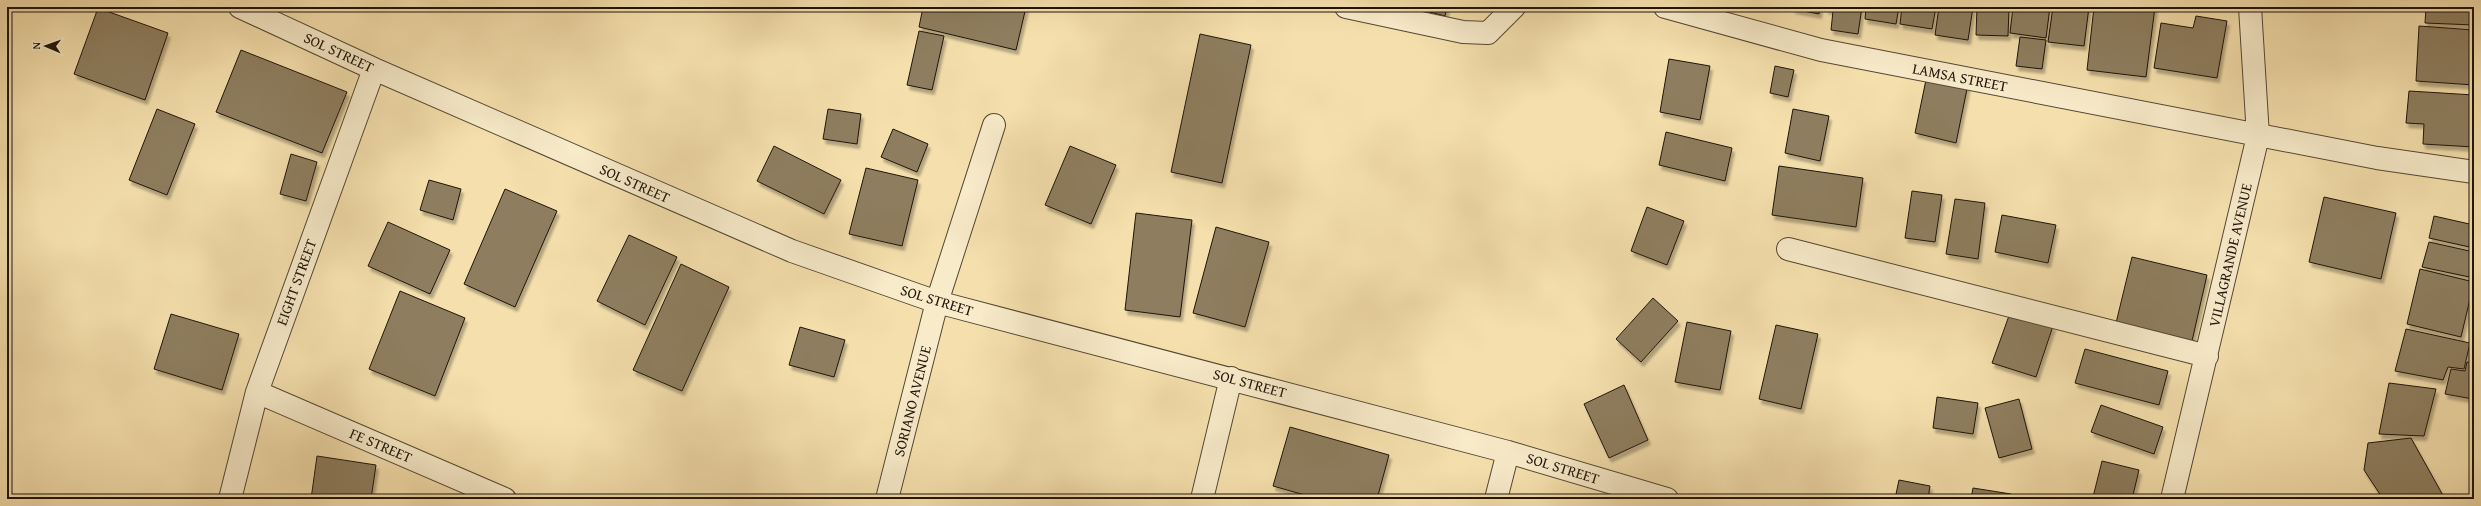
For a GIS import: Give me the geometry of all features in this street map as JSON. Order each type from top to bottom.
[{"type":"street","name":"SOL STREET","points":[[240,7],[374,69],[792,251],[937,302],[1508,452],[1667,499]]},
{"type":"street","points":[[1346,7],[1463,32],[1488,33],[1514,7]]},
{"type":"street","name":"LAMSA STREET","points":[[1666,7],[1821,50],[2258,136],[2377,158],[2474,172]]},
{"type":"street","name":"VILLAGRANDE AVENUE","points":[[2172,499],[2258,136],[2250,7]]},
{"type":"street","name":"EIGHT STREET","points":[[230,499],[257,392],[374,69]]},
{"type":"street","name":"SORIANO AVENUE","points":[[886,499],[937,302],[994,125]]},
{"type":"street","points":[[1788,249],[2207,356]]},
{"type":"street","points":[[1202,499],[1231,378]]},
{"type":"street","name":"FE STREET","points":[[257,392],[505,499]]},
{"type":"street","points":[[1496,499],[1508,452]]},
{"type":"building","points":[[923,7],[1026,7],[1016,50],[919,27]]},
{"type":"building","points":[[1411,7],[1447,7],[1445,16]]},
{"type":"building","points":[[1793,7],[1820,7],[1819,14],[1793,9]]},
{"type":"building","points":[[1826,7],[1862,7],[1858,34],[1831,30],[1833,11],[1826,9]]},
{"type":"building","points":[[1866,7],[1899,7],[1896,24],[1865,19]]},
{"type":"building","points":[[1902,7],[1936,7],[1932,29],[1900,24]]},
{"type":"building","points":[[1939,7],[1973,7],[1968,40],[1935,35]]},
{"type":"building","points":[[1977,7],[2009,7],[2008,36],[1976,35]]},
{"type":"building","points":[[2013,7],[2050,7],[2046,38],[2010,33]]},
{"type":"building","points":[[2053,7],[2089,7],[2084,46],[2048,42]]},
{"type":"building","points":[[2094,7],[2155,7],[2146,77],[2087,70]]},
{"type":"building","points":[[2426,7],[2474,7],[2474,25],[2425,23]]},
{"type":"building","points":[[98,8],[168,33],[145,100],[74,74]]},
{"type":"building","points":[[2196,16],[2227,21],[2217,78],[2154,68],[2161,23],[2193,28]]},
{"type":"building","points":[[2419,26],[2474,30],[2474,85],[2416,81]]},
{"type":"building","points":[[919,31],[944,36],[932,90],[907,85]]},
{"type":"building","points":[[1200,34],[1251,45],[1222,183],[1171,172]]},
{"type":"building","points":[[2020,37],[2046,40],[2042,69],[2016,66]]},
{"type":"building","points":[[241,50],[347,92],[322,153],[216,112]]},
{"type":"building","points":[[1669,59],[1710,66],[1700,120],[1660,112]]},
{"type":"building","points":[[1775,66],[1794,70],[1788,97],[1770,93]]},
{"type":"building","points":[[1927,75],[1968,84],[1956,143],[1915,133]]},
{"type":"building","points":[[2409,91],[2474,95],[2474,147],[2423,144],[2424,124],[2406,123]]},
{"type":"building","points":[[157,109],[195,124],[167,195],[129,180]]},
{"type":"building","points":[[828,109],[861,114],[857,144],[823,139]]},
{"type":"building","points":[[1793,109],[1829,116],[1820,161],[1785,153]]},
{"type":"building","points":[[893,129],[928,144],[917,172],[881,157]]},
{"type":"building","points":[[1666,132],[1732,148],[1725,181],[1659,165]]},
{"type":"building","points":[[774,146],[841,180],[824,214],[757,181]]},
{"type":"building","points":[[1070,146],[1116,165],[1091,224],[1045,205]]},
{"type":"building","points":[[291,154],[317,162],[306,201],[280,194]]},
{"type":"building","points":[[1779,166],[1863,178],[1856,227],[1772,215]]},
{"type":"building","points":[[866,168],[918,180],[902,246],[849,234]]},
{"type":"building","points":[[429,180],[461,189],[453,220],[420,210]]},
{"type":"building","points":[[505,189],[557,211],[515,307],[464,284]]},
{"type":"building","points":[[1912,191],[1942,195],[1935,242],[1905,238]]},
{"type":"building","points":[[2324,197],[2396,213],[2381,279],[2309,262]]},
{"type":"building","points":[[1955,199],[1985,203],[1978,259],[1946,254]]},
{"type":"building","points":[[1647,207],[1684,221],[1667,265],[1631,251]]},
{"type":"building","points":[[1136,213],[1192,220],[1180,317],[1125,310]]},
{"type":"building","points":[[2002,215],[2056,225],[2048,263],[1995,252]]},
{"type":"building","points":[[2434,216],[2474,225],[2474,248],[2429,238]]},
{"type":"building","points":[[388,222],[450,250],[430,294],[368,266]]},
{"type":"building","points":[[1216,227],[1269,242],[1245,327],[1193,313]]},
{"type":"building","points":[[629,235],[677,257],[645,325],[597,301]]},
{"type":"building","points":[[2429,242],[2474,252],[2474,278],[2422,267]]},
{"type":"building","points":[[2132,257],[2207,275],[2192,341],[2116,323]]},
{"type":"building","points":[[681,264],[729,287],[682,391],[633,370]]},
{"type":"building","points":[[2420,269],[2474,282],[2461,337],[2407,324]]},
{"type":"building","points":[[400,291],[465,318],[435,396],[369,369]]},
{"type":"building","points":[[1653,298],[1678,321],[1641,362],[1616,339]]},
{"type":"building","points":[[2010,313],[2053,326],[2036,377],[1992,363]]},
{"type":"building","points":[[171,314],[239,334],[222,390],[154,369]]},
{"type":"building","points":[[1687,322],[1731,331],[1720,390],[1675,382]]},
{"type":"building","points":[[1776,325],[1818,334],[1801,409],[1759,399]]},
{"type":"building","points":[[800,327],[845,340],[834,377],[789,365]]},
{"type":"building","points":[[2406,329],[2470,343],[2464,369],[2448,367],[2443,380],[2395,371]]},
{"type":"building","points":[[2085,349],[2168,371],[2159,405],[2075,383]]},
{"type":"building","points":[[2467,362],[2474,363],[2473,399],[2445,394],[2451,369],[2465,371]]},
{"type":"building","points":[[2389,383],[2436,389],[2424,436],[2379,434]]},
{"type":"building","points":[[1624,385],[1648,440],[1609,458],[1584,404]]},
{"type":"building","points":[[1937,397],[1978,403],[1973,434],[1933,428]]},
{"type":"building","points":[[2019,399],[2032,449],[1999,458],[1985,408]]},
{"type":"building","points":[[2101,405],[2163,427],[2154,454],[2091,432]]},
{"type":"building","points":[[1290,427],[1389,455],[1377,499],[1319,499],[1273,486]]},
{"type":"building","points":[[2411,438],[2445,499],[2383,499],[2364,470],[2368,443]]},
{"type":"building","points":[[317,456],[376,465],[371,499],[311,499]]},
{"type":"building","points":[[2102,461],[2139,470],[2132,499],[2093,497]]},
{"type":"building","points":[[1899,480],[1930,486],[1928,499],[1895,499]]},
{"type":"building","points":[[1973,488],[2011,494],[2010,499],[1971,499]]}]
